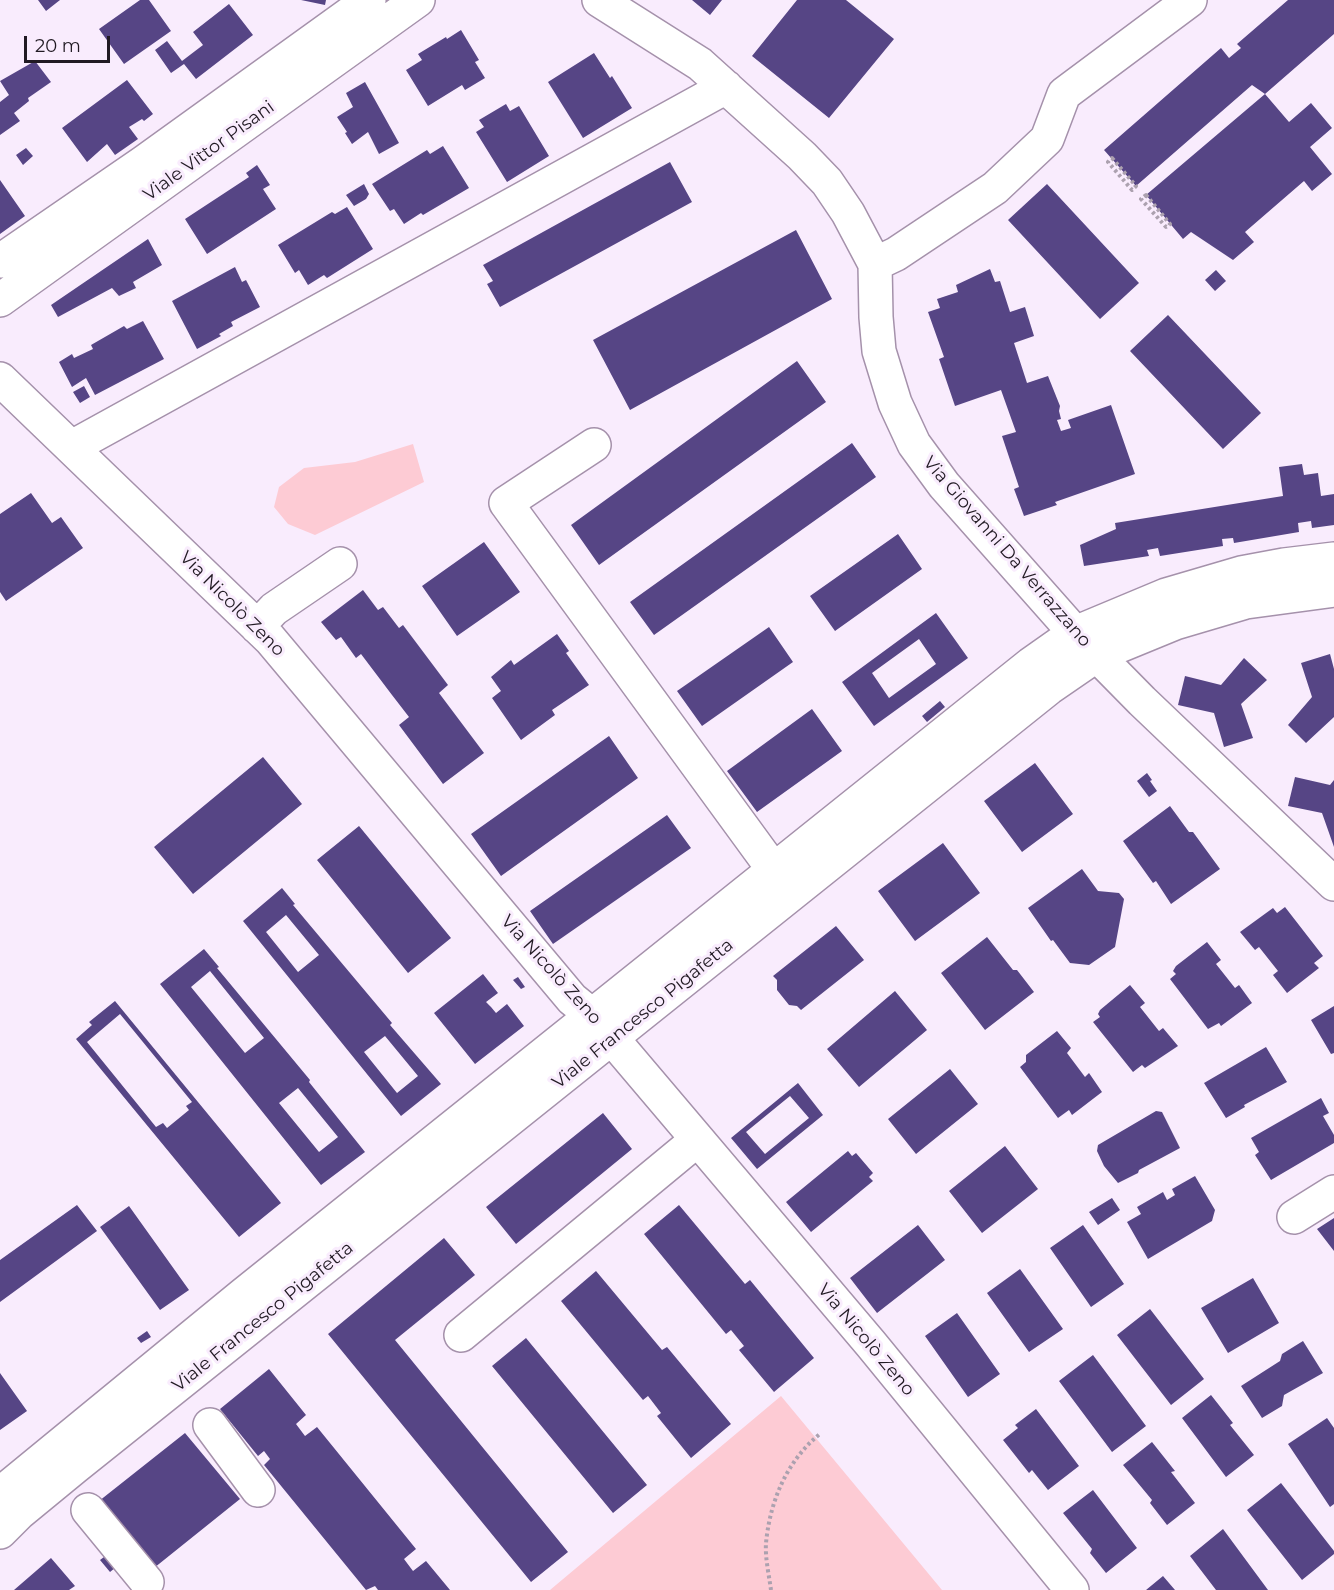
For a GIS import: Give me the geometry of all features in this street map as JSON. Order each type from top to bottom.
[{"type":"street","name":"Viale Vittor Pisani","points":[[0,261],[144,162],[369,0]]},
{"type":"street","name":"Viale Vittor Pisani","points":[[0,300],[418,0]]},
{"type":"street","name":"Via Giovanni Da Verrazzano","points":[[599,0],[699,64],[802,156],[827,182],[848,213],[875,264],[879,351],[895,403],[914,444],[944,485],[1086,644],[1150,709],[1334,884]]},
{"type":"street","points":[[875,264],[896,254],[995,188],[1047,140],[1064,94],[1190,0]]},
{"type":"street","points":[[72,447],[726,87]]},
{"type":"street","name":"Via Nicolò Zeno","points":[[0,379],[278,648],[572,999],[602,1027],[871,1344],[1072,1590]]},
{"type":"street","points":[[594,445],[506,503],[783,882]]},
{"type":"street","name":"Viale Francesco Pigafetta","points":[[0,1494],[254,1305],[783,882],[1049,688],[1086,644],[1166,595],[1241,573],[1334,559]]},
{"type":"street","points":[[257,627],[274,609],[340,564]]},
{"type":"street","name":"Viale Francesco Pigafetta","points":[[1086,644],[1246,603],[1286,595],[1334,590]]},
{"type":"street","points":[[461,1335],[697,1140]]},
{"type":"street","points":[[1294,1217],[1334,1192]]},
{"type":"street","name":"Viale Francesco Pigafetta","points":[[0,1532],[254,1305]]},
{"type":"street","points":[[210,1425],[258,1490]]},
{"type":"street","points":[[88,1510],[147,1582]]},
{"type":"path","points":[[1112,158],[1136,186],[1132,190],[1108,162],[1112,158]]},
{"type":"path","points":[[1146,195],[1170,224],[1166,227],[1141,199],[1146,195]]},
{"type":"path","points":[[771,1590],[766,1545],[773,1502],[790,1466],[821,1433]]},
{"type":"shaded area","points":[[413,444],[424,482],[315,535],[288,524],[274,507],[279,487],[304,468],[355,462]]},
{"type":"shaded area","points":[[781,1396],[942,1590],[550,1590]]},
{"type":"building","points":[[38,0],[60,0],[46,11]]},
{"type":"building","points":[[140,0],[149,0],[171,31],[124,64],[99,29]]},
{"type":"building","points":[[301,0],[326,0],[325,5]]},
{"type":"building","points":[[692,0],[722,0],[710,15]]},
{"type":"building","points":[[797,0],[846,0],[894,39],[829,118],[752,56]]},
{"type":"building","points":[[1288,0],[1334,0],[1334,34],[1265,94],[1252,85],[1136,186],[1104,150],[1221,48],[1229,58],[1241,48],[1237,44]]},
{"type":"building","points":[[229,4],[253,35],[196,79],[184,64],[171,73],[155,50],[167,41],[182,61],[203,45],[193,32]]},
{"type":"building","points":[[461,30],[479,60],[475,62],[485,78],[465,90],[462,85],[428,106],[406,70],[422,60],[418,54]]},
{"type":"building","points":[[594,53],[632,108],[583,138],[548,82]]},
{"type":"building","points":[[35,61],[51,82],[28,98],[29,101],[14,113],[20,121],[0,135],[0,102],[9,95],[0,81]]},
{"type":"building","points":[[127,80],[153,114],[144,121],[142,119],[129,127],[138,139],[115,155],[107,144],[87,162],[62,128]]},
{"type":"building","points":[[365,82],[399,143],[379,154],[368,132],[352,144],[337,117],[353,107],[346,93]]},
{"type":"building","points":[[1265,94],[1289,122],[1311,103],[1332,128],[1310,147],[1332,174],[1312,191],[1304,181],[1245,232],[1254,242],[1233,260],[1191,232],[1183,239],[1146,195]]},
{"type":"building","points":[[506,104],[510,111],[519,106],[549,156],[507,182],[476,132],[484,127],[479,120]]},
{"type":"building","points":[[443,146],[469,188],[404,224],[394,209],[390,211],[372,184],[427,150],[430,154]]},
{"type":"building","points":[[26,148],[33,156],[23,165],[16,155]]},
{"type":"building","points":[[670,162],[692,202],[500,307],[487,284],[493,281],[483,265]]},
{"type":"building","points":[[257,165],[270,185],[263,189],[276,209],[207,254],[185,219],[249,177],[246,173]]},
{"type":"building","points":[[0,180],[25,216],[0,234]]},
{"type":"building","points":[[364,184],[369,194],[366,199],[354,206],[346,195]]},
{"type":"building","points":[[1047,184],[1139,283],[1100,319],[1008,220]]},
{"type":"building","points":[[347,207],[373,249],[327,278],[324,275],[308,285],[299,270],[295,273],[278,245],[332,212],[335,214]]},
{"type":"building","points":[[796,230],[832,299],[630,410],[593,340]]},
{"type":"building","points":[[148,239],[162,265],[133,282],[136,288],[119,296],[112,288],[58,317],[51,305]]},
{"type":"building","points":[[235,267],[242,282],[246,280],[260,307],[231,322],[233,326],[219,334],[221,336],[197,349],[172,301]]},
{"type":"building","points":[[990,269],[995,282],[1000,281],[1010,312],[1025,307],[1034,336],[1014,343],[1027,383],[1048,376],[1060,406],[1061,419],[1057,420],[1061,431],[1071,428],[1068,420],[1111,405],[1135,474],[1055,502],[1057,505],[1024,516],[1014,489],[1019,487],[1002,436],[1016,432],[1001,390],[955,406],[939,359],[944,357],[928,312],[940,308],[937,299],[958,292],[956,285]]},
{"type":"building","points":[[1216,270],[1226,281],[1215,291],[1205,280]]},
{"type":"building","points":[[1168,315],[1261,413],[1223,449],[1130,351]]},
{"type":"building","points":[[143,321],[164,359],[95,395],[86,378],[72,387],[59,362],[72,354],[74,358],[93,349],[91,345],[124,326],[127,329]]},
{"type":"building","points":[[797,361],[826,402],[599,565],[571,525]]},
{"type":"building","points":[[84,386],[90,397],[80,403],[73,392]]},
{"type":"building","points":[[852,443],[876,477],[654,635],[630,602]]},
{"type":"building","points":[[1302,464],[1304,475],[1318,473],[1321,496],[1334,494],[1334,525],[1312,528],[1311,521],[1298,523],[1299,532],[1234,543],[1233,538],[1222,539],[1223,546],[1160,556],[1158,548],[1147,550],[1149,556],[1084,566],[1080,545],[1116,529],[1115,523],[1283,496],[1279,467]]},
{"type":"building","points":[[31,493],[52,523],[61,517],[83,548],[6,601],[0,592],[0,514]]},
{"type":"building","points":[[898,534],[922,569],[835,631],[810,596]]},
{"type":"building","points":[[484,542],[520,592],[457,636],[422,586]]},
{"type":"building","points":[[363,590],[378,610],[383,607],[399,628],[403,625],[448,685],[439,693],[484,753],[443,784],[399,725],[409,717],[361,654],[356,658],[341,637],[336,640],[321,622]]},
{"type":"building","points":[[936,613],[968,658],[874,726],[842,682]],"holes":[[[919,639],[936,664],[889,698],[872,673]]]},
{"type":"building","points":[[769,627],[793,662],[702,726],[677,691]]},
{"type":"building","points":[[557,634],[569,651],[566,653],[589,685],[552,710],[555,715],[521,740],[492,698],[501,691],[491,677],[511,660],[514,665]]},
{"type":"building","points":[[1330,654],[1334,669],[1334,717],[1306,743],[1288,725],[1312,697],[1301,663]]},
{"type":"building","points":[[1244,658],[1267,680],[1241,704],[1253,738],[1224,747],[1214,713],[1178,705],[1185,676],[1221,685]]},
{"type":"building","points":[[940,701],[945,707],[927,722],[922,716]]},
{"type":"building","points":[[812,709],[842,751],[757,812],[727,771]]},
{"type":"building","points":[[609,736],[638,778],[501,876],[471,834]]},
{"type":"building","points":[[263,757],[302,804],[193,894],[154,847]]},
{"type":"building","points":[[1035,763],[1073,814],[1022,852],[984,801]]},
{"type":"building","points":[[1147,773],[1157,791],[1149,797],[1137,781]]},
{"type":"building","points":[[1295,777],[1330,785],[1334,780],[1334,847],[1322,813],[1288,806]]},
{"type":"building","points":[[1170,806],[1189,832],[1193,832],[1220,869],[1171,904],[1156,881],[1153,883],[1123,841]]},
{"type":"building","points":[[667,815],[691,848],[553,944],[530,911]]},
{"type":"building","points":[[359,826],[451,938],[408,973],[317,860]]},
{"type":"building","points":[[943,843],[980,893],[915,941],[878,891]]},
{"type":"building","points":[[1082,869],[1098,891],[1119,893],[1124,899],[1115,947],[1089,965],[1070,963],[1028,908]]},
{"type":"building","points":[[282,888],[295,904],[293,905],[392,1023],[390,1025],[441,1084],[401,1116],[243,921]],"holes":[[[286,915],[319,955],[298,972],[266,932]],[[385,1036],[418,1076],[397,1093],[364,1052]]]},
{"type":"building","points":[[1285,907],[1323,956],[1314,963],[1319,968],[1287,993],[1273,975],[1278,971],[1259,947],[1255,950],[1240,932],[1273,908],[1277,913]]},
{"type":"building","points":[[836,926],[864,960],[801,1010],[797,1006],[789,1005],[777,990],[777,980],[773,976]]},
{"type":"building","points":[[987,937],[1034,992],[985,1030],[941,973]]},
{"type":"building","points":[[1207,942],[1221,960],[1216,964],[1235,988],[1239,985],[1252,1003],[1221,1026],[1219,1023],[1208,1029],[1170,979],[1176,974],[1173,971],[1176,966]]},
{"type":"building","points":[[204,949],[365,1152],[321,1185],[160,984]],"holes":[[[210,971],[264,1038],[245,1053],[191,987]],[[298,1088],[338,1137],[319,1152],[279,1103]]]},
{"type":"building","points":[[483,974],[498,993],[486,1002],[496,1013],[507,1004],[524,1026],[475,1064],[434,1013]]},
{"type":"building","points":[[518,977],[525,987],[521,989],[513,980]]},
{"type":"building","points":[[1130,985],[1145,1003],[1140,1007],[1159,1031],[1163,1028],[1178,1046],[1145,1068],[1142,1065],[1133,1072],[1093,1022],[1100,1017],[1098,1014],[1100,1010]]},
{"type":"building","points":[[895,991],[927,1030],[859,1087],[827,1049]]},
{"type":"building","points":[[115,1001],[281,1203],[239,1237],[76,1039],[92,1025],[89,1022]],"holes":[[[120,1014],[192,1102],[186,1106],[189,1110],[167,1128],[163,1123],[156,1127],[87,1042]]]},
{"type":"building","points":[[1334,1006],[1334,1053],[1331,1054],[1311,1020]]},
{"type":"building","points":[[1057,1031],[1071,1048],[1067,1053],[1085,1077],[1089,1073],[1102,1092],[1072,1115],[1069,1110],[1058,1118],[1020,1067],[1026,1062],[1026,1055]]},
{"type":"building","points":[[1266,1047],[1287,1082],[1244,1105],[1245,1107],[1226,1118],[1204,1083]]},
{"type":"building","points":[[950,1069],[978,1104],[916,1154],[888,1119]]},
{"type":"building","points":[[798,1083],[823,1115],[757,1169],[731,1138]],"holes":[[[790,1096],[809,1118],[765,1154],[746,1132]]]},
{"type":"building","points":[[1321,1098],[1329,1113],[1323,1116],[1334,1135],[1334,1143],[1271,1180],[1255,1155],[1259,1152],[1251,1138]]},
{"type":"building","points":[[1156,1111],[1162,1112],[1180,1148],[1118,1183],[1104,1166],[1097,1151],[1098,1145]]},
{"type":"building","points":[[603,1113],[632,1149],[516,1244],[486,1207]]},
{"type":"building","points":[[1005,1146],[1038,1189],[982,1233],[949,1191]]},
{"type":"building","points":[[848,1151],[852,1156],[856,1153],[873,1173],[869,1177],[873,1181],[811,1232],[786,1202]]},
{"type":"building","points":[[1195,1176],[1215,1210],[1212,1221],[1148,1259],[1127,1222],[1141,1214],[1137,1207],[1163,1192],[1167,1200],[1175,1195],[1172,1189]]},
{"type":"building","points":[[1112,1198],[1120,1210],[1098,1225],[1089,1212]]},
{"type":"building","points":[[77,1205],[97,1231],[0,1302],[0,1260]]},
{"type":"building","points":[[679,1205],[745,1284],[750,1280],[814,1358],[774,1392],[739,1350],[744,1346],[731,1330],[726,1334],[644,1234]]},
{"type":"building","points":[[129,1206],[189,1290],[160,1310],[100,1227]]},
{"type":"building","points":[[1334,1218],[1334,1251],[1317,1229]]},
{"type":"building","points":[[918,1225],[945,1260],[877,1313],[850,1278]]},
{"type":"building","points":[[1083,1225],[1124,1284],[1091,1307],[1050,1248]]},
{"type":"building","points":[[444,1238],[475,1275],[395,1340],[568,1552],[531,1582],[328,1334]]},
{"type":"building","points":[[1020,1269],[1063,1329],[1029,1352],[987,1293]]},
{"type":"building","points":[[596,1271],[662,1350],[667,1347],[731,1424],[691,1458],[657,1416],[661,1413],[648,1396],[643,1400],[561,1301]]},
{"type":"building","points":[[1253,1278],[1279,1323],[1228,1353],[1201,1308]]},
{"type":"building","points":[[1150,1309],[1204,1379],[1171,1405],[1117,1335]]},
{"type":"building","points":[[957,1313],[1000,1374],[968,1397],[925,1336]]},
{"type":"building","points":[[147,1331],[151,1337],[141,1343],[137,1338]]},
{"type":"building","points":[[526,1338],[647,1485],[613,1513],[492,1366]]},
{"type":"building","points":[[1303,1341],[1323,1373],[1284,1395],[1282,1406],[1262,1418],[1241,1386],[1280,1361],[1282,1354]]},
{"type":"building","points":[[1093,1355],[1146,1426],[1112,1452],[1059,1381]]},
{"type":"building","points":[[269,1369],[306,1415],[296,1424],[305,1436],[317,1427],[416,1549],[404,1559],[413,1571],[426,1561],[450,1590],[378,1590],[375,1586],[366,1590],[264,1465],[270,1459],[264,1451],[258,1456],[220,1409]]},
{"type":"building","points":[[0,1373],[27,1411],[0,1430]]},
{"type":"building","points":[[1211,1395],[1233,1423],[1230,1425],[1254,1455],[1226,1477],[1182,1418]]},
{"type":"building","points":[[1036,1409],[1079,1466],[1048,1490],[1032,1470],[1029,1473],[1003,1440],[1018,1428],[1015,1425]]},
{"type":"building","points":[[1327,1418],[1334,1428],[1334,1504],[1330,1507],[1288,1444]]},
{"type":"building","points":[[185,1433],[240,1499],[144,1576],[94,1505]]},
{"type":"building","points":[[1152,1442],[1175,1471],[1171,1472],[1195,1503],[1167,1525],[1150,1503],[1152,1500],[1123,1465]]},
{"type":"building","points":[[1281,1483],[1334,1551],[1334,1554],[1302,1580],[1247,1510]]},
{"type":"building","points":[[1093,1490],[1137,1548],[1106,1573],[1090,1553],[1092,1549],[1063,1513]]},
{"type":"building","points":[[1223,1529],[1268,1590],[1216,1590],[1190,1556]]},
{"type":"building","points":[[116,1548],[126,1559],[110,1572],[100,1560]]},
{"type":"building","points":[[51,1558],[75,1586],[69,1590],[14,1590]]},
{"type":"building","points":[[1163,1576],[1175,1590],[1146,1590]]}]
